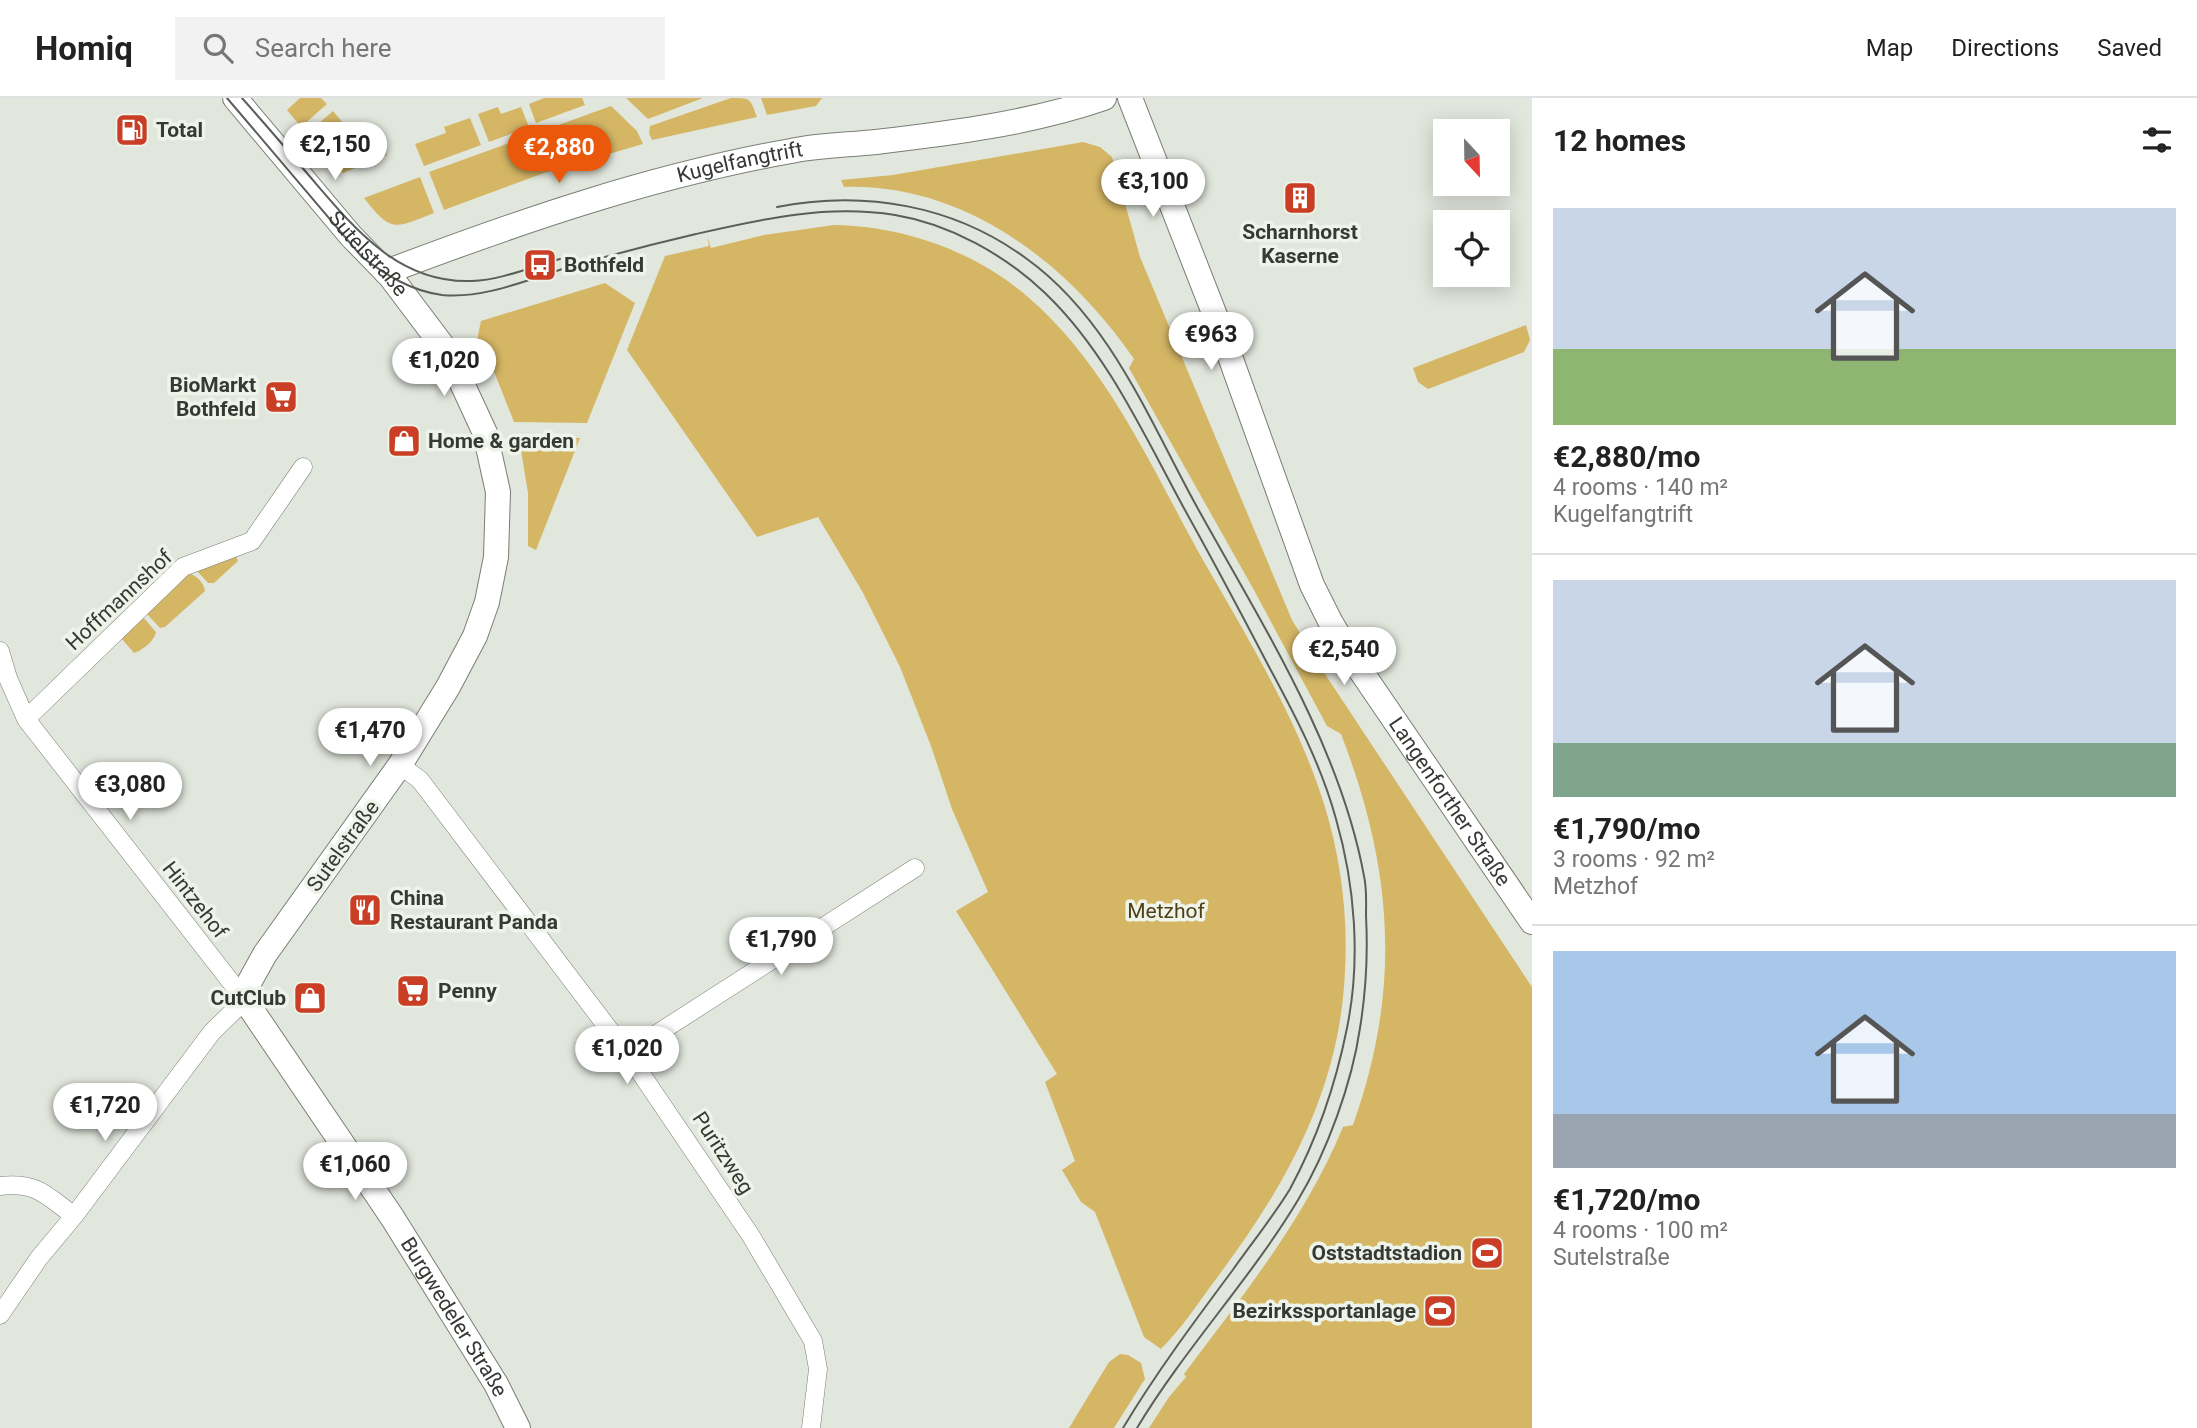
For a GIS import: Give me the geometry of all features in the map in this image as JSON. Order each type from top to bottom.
[{"type":"main road","name":"Sutelstraße","points":[[235,98],[351,236],[386,272],[448,353],[485,433],[498,492],[496,557],[475,636],[449,687],[400,765],[265,954],[250,981],[245,1000]]},
{"type":"main road","name":"Kugelfangtrift","points":[[386,272],[549,212],[655,181],[816,146],[874,142],[1024,119],[1104,98]]},
{"type":"main road","name":"Langenforther Straße","points":[[1130,98],[1218,323],[1308,573],[1331,623],[1532,922]]},
{"type":"main road","name":"Burgwedeler Straße","points":[[245,1000],[392,1217],[497,1385],[518,1428]]},
{"type":"street","name":"Hoffmannshof","points":[[26,719],[183,567],[252,541],[303,467]]},
{"type":"street","name":"Hintzehof","points":[[0,651],[8,678],[26,719],[245,1000]]},
{"type":"street","name":"Puritzweg","points":[[400,765],[420,780],[627,1053],[751,1236],[813,1341],[818,1369],[811,1428]]},
{"type":"street","points":[[627,1053],[915,868]]},
{"type":"street","name":"Sutelstraße","points":[[0,1315],[39,1258],[75,1216],[212,1032],[245,1000]]},
{"type":"street","points":[[0,1186],[26,1184],[75,1216]]},
{"type":"green space","points":[[300,98],[321,98],[327,104],[301,127],[287,110]]},
{"type":"green space","points":[[544,98],[582,98],[585,105],[536,123],[529,104]]},
{"type":"green space","points":[[626,98],[703,98],[648,119]]},
{"type":"green space","points":[[731,98],[749,100],[757,117],[652,140],[650,126]]},
{"type":"green space","points":[[761,98],[822,98],[816,106],[767,115]]},
{"type":"green space","points":[[611,106],[637,131],[643,144],[544,173],[444,210],[429,172]]},
{"type":"green space","points":[[498,107],[501,114],[521,107],[529,127],[489,142],[478,114]]},
{"type":"green space","points":[[333,111],[366,151],[383,145],[387,155],[343,173],[312,139],[323,130],[318,124]]},
{"type":"green space","points":[[470,118],[481,145],[424,166],[415,144],[446,133],[444,127]]},
{"type":"green space","points":[[1083,142],[1100,147],[1112,157],[1140,257],[1292,620],[1532,987],[1532,1428],[1149,1428],[1186,1377],[1184,1374],[1292,1225],[1328,1161],[1343,1127],[1353,1125],[1369,1074],[1379,1025],[1385,928],[1381,881],[1372,833],[1341,734],[1327,726],[1129,368],[1134,359],[1108,324],[1078,291],[1046,262],[1010,236],[972,215],[931,199],[889,189],[844,187],[841,180],[893,175]]},
{"type":"green space","points":[[420,177],[434,213],[411,222],[395,225],[388,223],[364,198]]},
{"type":"green space","name":"Metzhof","points":[[834,225],[886,230],[912,236],[962,254],[985,266],[1028,297],[1081,353],[1144,451],[1268,676],[1313,771],[1330,824],[1342,887],[1345,971],[1341,1015],[1320,1098],[1285,1175],[1263,1212],[1188,1317],[1161,1349],[1144,1337],[1095,1212],[1081,1202],[1062,1170],[1075,1161],[1045,1082],[1057,1074],[956,911],[988,892],[952,809],[900,667],[862,591],[818,517],[757,537],[627,350],[665,256],[709,246],[707,236],[711,248],[764,235]]},
{"type":"green space","points":[[605,283],[635,303],[587,423],[514,422],[493,369],[477,340],[481,321]]},
{"type":"green space","points":[[1526,325],[1530,340],[1524,352],[1428,389],[1418,382],[1413,368]]},
{"type":"green space","points":[[519,438],[580,438],[536,550],[528,546],[528,493]]},
{"type":"green space","points":[[235,554],[238,561],[214,583],[208,583],[197,571]]},
{"type":"green space","points":[[187,573],[199,579],[205,591],[165,627],[160,628],[147,614],[147,610]]},
{"type":"green space","points":[[143,617],[156,632],[148,645],[134,653],[121,638]]},
{"type":"green space","points":[[1120,1354],[1128,1355],[1141,1363],[1145,1379],[1114,1428],[1069,1428],[1109,1362]]},
{"type":"tram line","points":[[227,98],[362,257],[390,276],[420,290],[442,295],[474,294],[632,250],[770,218],[820,212],[870,212],[916,219],[936,226],[976,243],[1012,266],[1045,293],[1068,317],[1108,372],[1143,431],[1287,701],[1315,759],[1343,844],[1352,896],[1355,949],[1351,1002],[1342,1049],[1331,1090],[1300,1170],[1276,1210],[1176,1348],[1123,1428]]},
{"type":"tram line","points":[[242,98],[362,234],[401,263],[446,280],[472,281],[505,276],[560,259]]},
{"type":"tram line","points":[[777,207],[843,200],[908,206],[939,214],[999,241],[1027,259],[1056,283],[1082,311],[1125,373],[1272,640],[1317,732],[1353,827],[1366,886],[1366,972],[1356,1049],[1337,1117],[1319,1161],[1298,1200],[1137,1428]]},
{"type":"place","name":"Total","points":[[132,130]]},
{"type":"place","name":"Scharnhorst Kaserne","points":[[1300,198]]},
{"type":"place","name":"Bothfeld","points":[[540,265]]},
{"type":"place","name":"BioMarkt Bothfeld","points":[[281,397]]},
{"type":"place","name":"Home & garden","points":[[404,441]]},
{"type":"place","name":"China Restaurant Panda","points":[[365,910]]},
{"type":"place","name":"Penny","points":[[413,991]]},
{"type":"place","name":"CutClub","points":[[310,998]]},
{"type":"place","name":"Oststadtstadion","points":[[1487,1253]]},
{"type":"place","name":"Bezirkssportanlage","points":[[1440,1311]]}]
